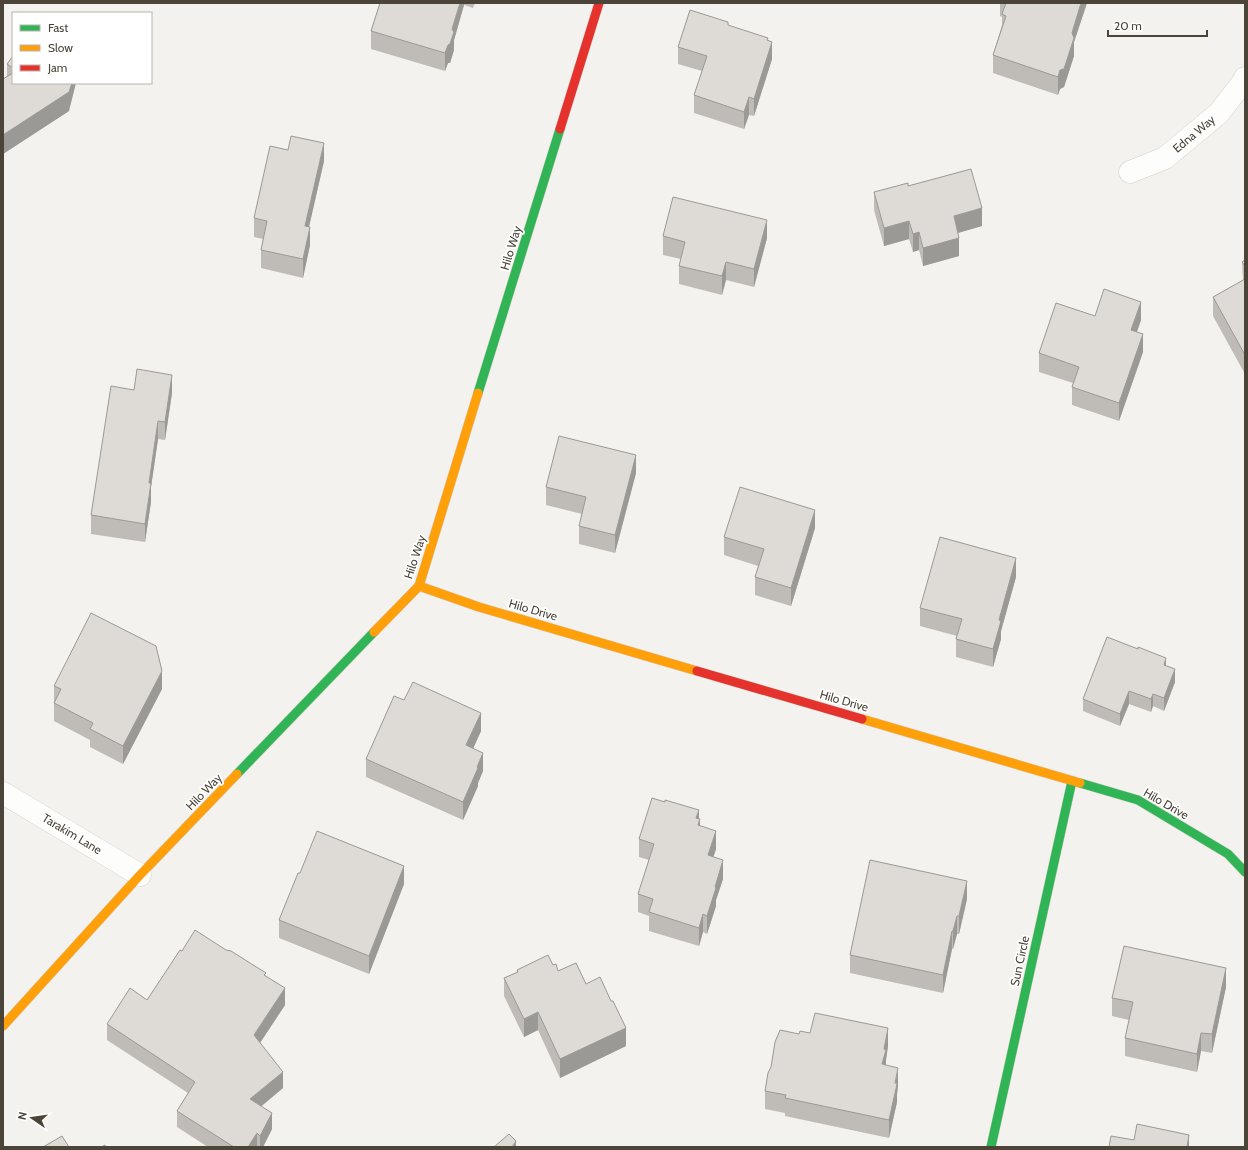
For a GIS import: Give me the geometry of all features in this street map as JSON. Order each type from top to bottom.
[{"type":"street","name":"Hilo Way","points":[[3,1026],[140,875],[419,586],[599,3]]},
{"type":"street","name":"Edna Way","points":[[1130,172],[1165,158],[1219,113],[1245,78]]},
{"type":"street","name":"Hilo Drive","points":[[419,586],[479,607],[1138,800],[1228,854],[1245,872]]},
{"type":"street","name":"Sun Circle","points":[[991,1147],[1072,781]]},
{"type":"street","name":"Tarakim Lane","points":[[3,793],[140,875]]},
{"type":"building","points":[[380,3],[460,3],[452,29],[454,32],[445,53],[371,31]]},
{"type":"building","points":[[1006,3],[1081,3],[1072,33],[1074,38],[1064,69],[1060,70],[1058,77],[993,55],[1006,16],[1002,14]]},
{"type":"building","points":[[690,10],[728,22],[728,25],[768,38],[767,40],[772,42],[754,99],[749,97],[744,112],[694,95],[707,56],[678,47]]},
{"type":"building","points":[[12,57],[12,67],[7,64]]},
{"type":"building","points":[[12,74],[12,84],[72,84],[69,92],[3,135],[3,79]]},
{"type":"building","points":[[291,136],[324,143],[305,226],[310,227],[303,259],[261,250],[267,221],[254,218],[270,146],[288,150]]},
{"type":"building","points":[[971,169],[982,208],[954,216],[959,238],[923,248],[919,232],[913,234],[909,221],[884,228],[874,192],[908,183],[908,186]]},
{"type":"building","points":[[673,197],[767,220],[754,269],[726,262],[722,276],[679,266],[685,242],[663,236]]},
{"type":"building","points":[[1245,279],[1245,355],[1213,297]]},
{"type":"building","points":[[1104,289],[1141,302],[1131,330],[1143,334],[1119,403],[1072,387],[1079,367],[1039,353],[1056,303],[1095,316]]},
{"type":"building","points":[[137,369],[172,375],[165,422],[158,421],[145,524],[91,515],[111,386],[134,390]]},
{"type":"building","points":[[559,436],[636,455],[615,535],[579,526],[586,497],[546,487]]},
{"type":"building","points":[[740,487],[815,510],[791,588],[755,577],[764,549],[724,537]]},
{"type":"building","points":[[940,537],[1016,558],[999,620],[1001,621],[993,649],[956,639],[962,619],[920,608]]},
{"type":"building","points":[[91,613],[156,646],[162,671],[123,746],[90,729],[93,723],[54,703],[61,689],[54,686]]},
{"type":"building","points":[[1107,637],[1166,658],[1164,665],[1175,669],[1164,698],[1153,694],[1151,699],[1129,691],[1120,714],[1083,699]]},
{"type":"building","points":[[413,682],[481,713],[466,745],[483,753],[463,802],[366,759],[394,696],[404,700]]},
{"type":"building","points":[[652,798],[665,802],[665,800],[699,810],[696,818],[700,819],[698,825],[716,831],[708,855],[723,860],[707,916],[703,914],[699,928],[649,912],[653,899],[638,894],[654,844],[639,839]]},
{"type":"building","points":[[317,831],[404,866],[369,956],[279,920]]},
{"type":"building","points":[[870,860],[967,881],[959,916],[957,916],[952,931],[943,975],[850,955]]},
{"type":"building","points":[[195,930],[266,973],[264,975],[285,988],[254,1035],[283,1072],[250,1099],[272,1113],[260,1136],[257,1133],[248,1147],[234,1147],[177,1111],[195,1082],[107,1024],[130,988],[147,1000]]},
{"type":"building","points":[[1124,946],[1226,968],[1212,1034],[1201,1033],[1197,1054],[1125,1038],[1133,1002],[1112,998]]},
{"type":"building","points":[[548,955],[553,965],[556,964],[558,971],[576,963],[586,984],[600,977],[626,1028],[560,1059],[538,1012],[524,1019],[504,978]]},
{"type":"building","points":[[815,1013],[888,1028],[884,1049],[886,1050],[882,1064],[898,1068],[895,1083],[897,1084],[889,1120],[785,1098],[786,1095],[765,1091],[775,1042],[780,1030],[799,1034],[800,1031],[810,1033]]},
{"type":"building","points":[[1137,1124],[1189,1135],[1187,1147],[1109,1147],[1111,1136],[1134,1140]]},
{"type":"building","points":[[509,1134],[516,1141],[512,1147],[494,1147]]},
{"type":"building","points":[[62,1136],[69,1147],[43,1147]]},
{"type":"traffic: fast","points":[[478,393],[560,129]]},
{"type":"traffic: fast","points":[[237,774],[374,632]]},
{"type":"traffic: fast","points":[[991,1147],[1072,781]]},
{"type":"traffic: fast","points":[[1080,783],[1138,800],[1228,854],[1245,872]]},
{"type":"traffic: slow","points":[[374,632],[419,586],[478,393]]},
{"type":"traffic: slow","points":[[419,586],[479,607],[697,671]]},
{"type":"traffic: slow","points":[[862,719],[1080,783]]},
{"type":"traffic: slow","points":[[3,1026],[140,875],[237,774]]},
{"type":"traffic: jam","points":[[560,129],[599,3]]},
{"type":"traffic: jam","points":[[697,671],[862,719]]}]
